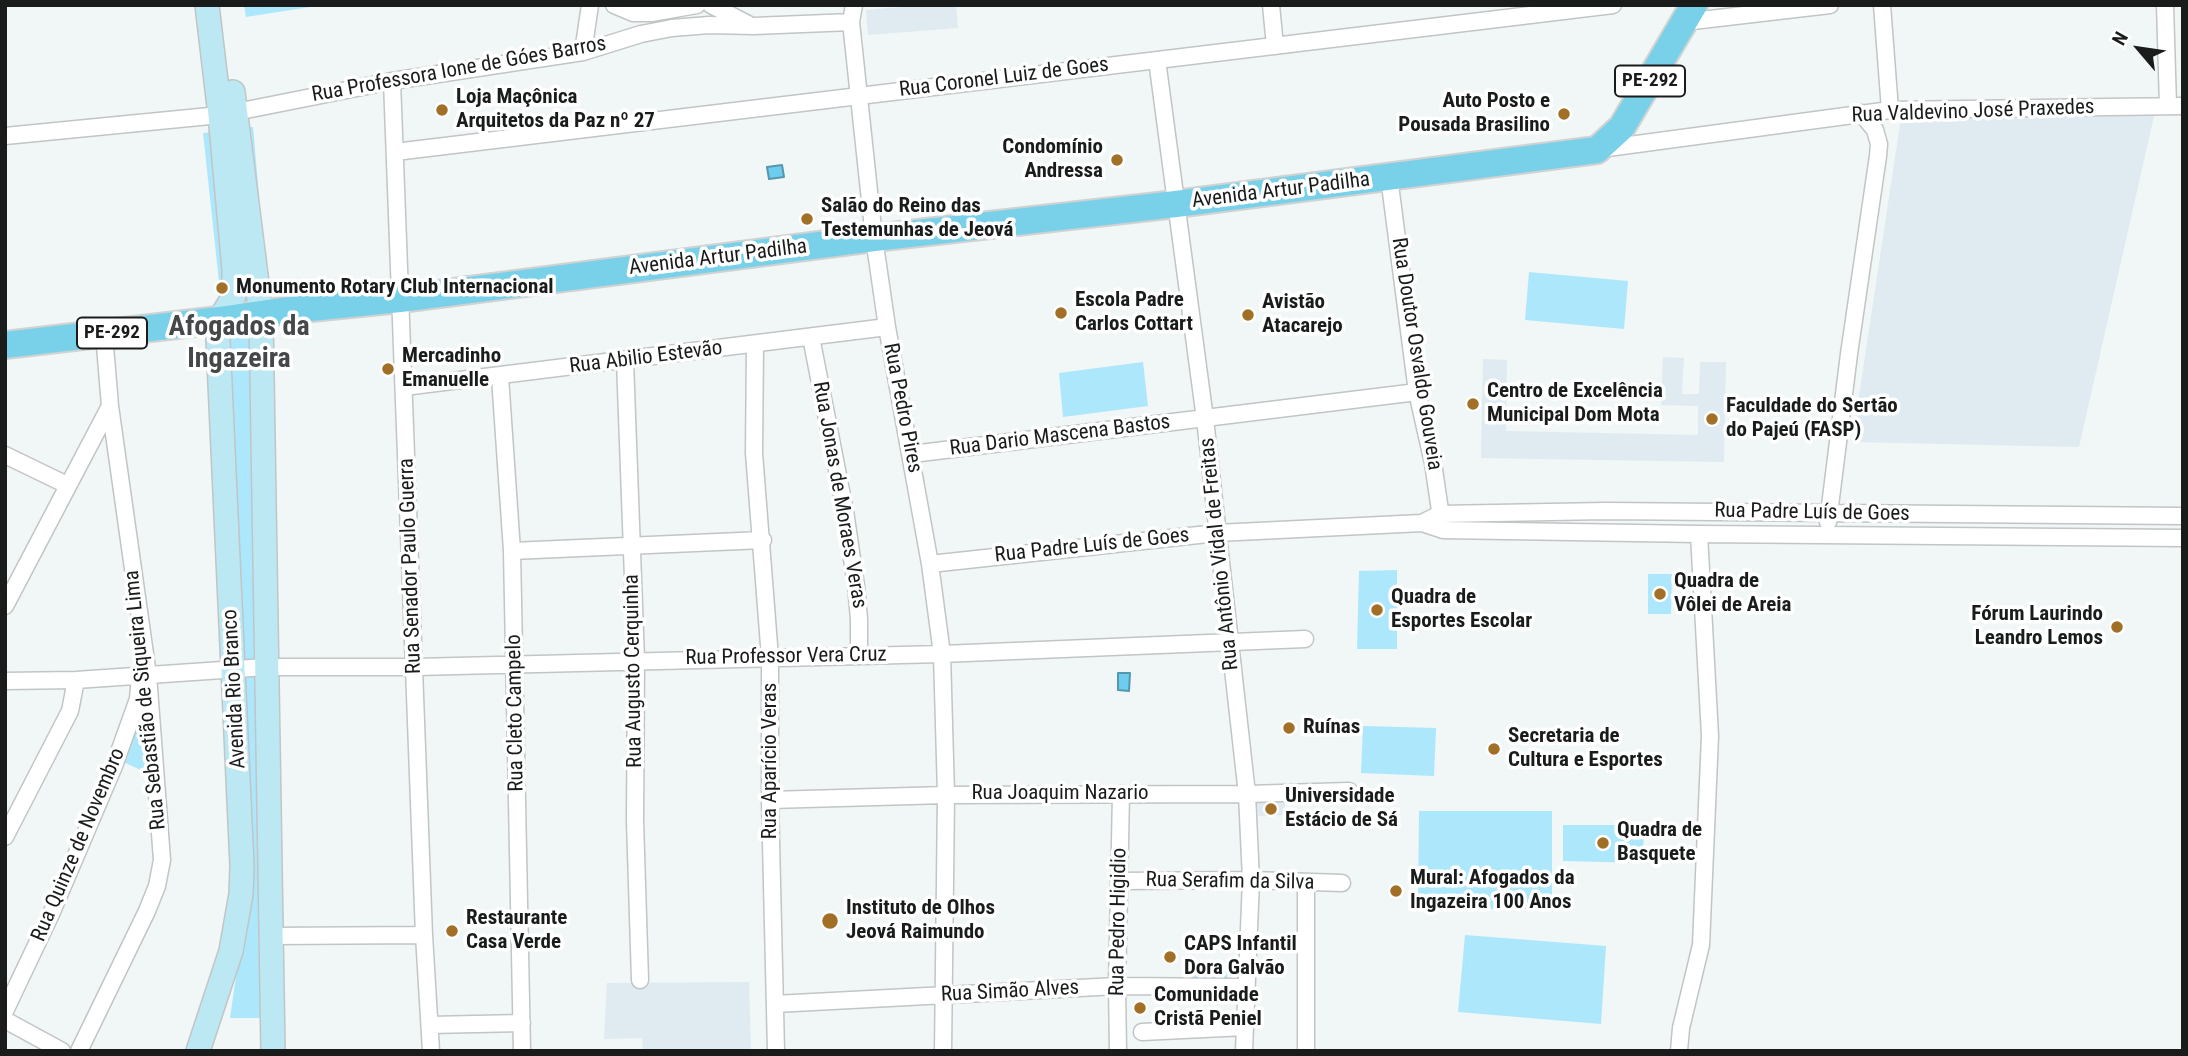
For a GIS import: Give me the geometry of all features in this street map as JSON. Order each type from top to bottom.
[{"type":"main road","name":"PE-292","points":[[1597,150],[1622,127],[1689,14]]},
{"type":"main road","name":"Avenida Artur Padilha","points":[[5,345],[1176,204],[1597,150]]},
{"type":"street","points":[[207,5],[219,42],[227,104],[234,285],[232,301],[219,320]]},
{"type":"street","points":[[219,42],[223,5]]},
{"type":"street","points":[[583,52],[590,5]]},
{"type":"street","points":[[614,5],[633,13],[651,13],[697,5]]},
{"type":"street","points":[[711,5],[754,26]]},
{"type":"street","name":"Rua Pedro Pires","points":[[854,5],[851,22],[874,239],[887,327],[912,454],[942,653],[946,795],[943,1051]]},
{"type":"street","points":[[1272,5],[1275,46]]},
{"type":"street","name":"Rua Coronel Luiz de Goes","points":[[395,152],[1613,5]]},
{"type":"street","points":[[1689,14],[1830,5]]},
{"type":"street","points":[[1882,5],[1890,110]]},
{"type":"street","points":[[2165,5],[2175,106]]},
{"type":"street","name":"Rua Professora Ione de Góes Barros","points":[[5,136],[583,52],[641,34],[672,28],[851,22]]},
{"type":"street","name":"Rua Antônio Vidal de Freitas","points":[[1157,60],[1205,419],[1247,794],[1251,880],[1244,1051]]},
{"type":"street","name":"Rua Senador Paulo Guerra","points":[[391,82],[416,667],[424,934],[431,1051]]},
{"type":"street","name":"Avenida Rio Branco","points":[[227,104],[261,314],[273,1051]]},
{"type":"street","name":"Rua Valdevino José Praxedes","points":[[1597,150],[1890,110],[2175,106]]},
{"type":"street","points":[[1828,535],[1828,513],[1879,144],[1875,130],[1861,113]]},
{"type":"street","name":"Rua Doutor Osvaldo Gouveia","points":[[1389,177],[1417,392],[1433,463],[1441,522]]},
{"type":"street","name":"Avenida Rio Branco","points":[[198,1051],[231,951],[241,894],[219,320]]},
{"type":"street","name":"Rua Abilio Estevão","points":[[404,387],[887,327]]},
{"type":"street","name":"Rua Sebastião de Siqueira Lima","points":[[79,1051],[147,911],[157,887],[162,860],[144,675],[110,406],[104,334]]},
{"type":"street","name":"Rua Jonas de Moraes Veras","points":[[811,337],[847,523],[859,619],[859,655]]},
{"type":"street","name":"Rua Aparício Veras","points":[[755,345],[754,453],[771,658],[770,800],[776,1051]]},
{"type":"street","name":"Rua Augusto Cerquinha","points":[[625,361],[636,660],[635,821],[640,980]]},
{"type":"street","name":"Rua Cleto Campelo","points":[[500,377],[512,551],[522,1051]]},
{"type":"street","name":"Rua Dario Mascena Bastos","points":[[912,454],[1417,392]]},
{"type":"street","points":[[6,601],[110,406]]},
{"type":"street","points":[[5,455],[67,485]]},
{"type":"street","name":"Rua Padre Luís de Goes","points":[[930,565],[1217,533],[1605,511],[2183,516]]},
{"type":"street","name":"Rua Padre Luís de Goes","points":[[1441,522],[1699,534],[2183,538]]},
{"type":"street","points":[[1679,1051],[1681,1028],[1702,945],[1710,736],[1699,534]]},
{"type":"street","points":[[512,551],[763,540]]},
{"type":"street","name":"Rua Professor Vera Cruz","points":[[5,681],[76,680],[266,667],[416,667],[771,658],[1306,639]]},
{"type":"street","name":"Rua Quinze de Novembro","points":[[5,1011],[51,914],[114,766],[133,717],[144,675]]},
{"type":"street","points":[[5,837],[70,711],[76,680]]},
{"type":"street","name":"Rua Joaquim Nazario","points":[[770,800],[946,795],[1349,791]]},
{"type":"street","name":"Rua Pedro Higidio","points":[[1118,1051],[1121,794]]},
{"type":"street","name":"Rua Serafim da Silva","points":[[1119,881],[1251,880],[1342,883]]},
{"type":"street","points":[[1306,883],[1306,1051]]},
{"type":"street","points":[[270,936],[424,934]]},
{"type":"street","name":"Rua Simão Alves","points":[[775,1004],[1117,986],[1246,987]]},
{"type":"street","points":[[5,1020],[62,1051]]},
{"type":"street","points":[[430,1026],[522,1023]]},
{"type":"street","points":[[1142,1032],[1245,1027]]},
{"type":"shaded area","points":[[244,5],[323,5],[246,17]]},
{"type":"shaded area","points":[[956,5],[958,28],[868,35],[866,10]]},
{"type":"shaded area","points":[[2154,116],[2079,447],[1852,442],[1901,118]]},
{"type":"shaded area","points":[[253,127],[268,299],[221,300],[203,133]]},
{"type":"shaded area","points":[[782,165],[784,177],[769,179],[767,167]]},
{"type":"shaded area","points":[[1529,272],[1628,281],[1624,329],[1525,320]]},
{"type":"shaded area","points":[[252,327],[254,582],[266,1018],[230,1018],[250,881],[226,330]]},
{"type":"shaded area","name":"Faculdade do Sertão do Pajeú (FASP)","points":[[1663,357],[1684,358],[1682,394],[1699,394],[1700,362],[1726,362],[1724,462],[1481,458],[1483,359],[1507,360],[1506,431],[1698,435],[1698,406],[1661,405]]},
{"type":"shaded area","points":[[1143,362],[1148,406],[1063,417],[1059,373]]},
{"type":"shaded area","name":"Quadra de Esportes Escolar","points":[[1397,570],[1397,649],[1357,649],[1359,571]]},
{"type":"shaded area","name":"Quadra de Vôlei de Areia","points":[[1648,574],[1672,574],[1671,614],[1648,614]]},
{"type":"shaded area","points":[[1118,673],[1130,673],[1129,691],[1118,690]]},
{"type":"shaded area","points":[[144,711],[150,774],[123,762]]},
{"type":"shaded area","points":[[1363,726],[1436,728],[1434,776],[1361,773]]},
{"type":"shaded area","name":"Universidade Estácio de Sá","points":[[1257,802],[1285,802],[1285,815],[1258,816]]},
{"type":"shaded area","points":[[1419,811],[1552,811],[1552,909],[1418,909]]},
{"type":"shaded area","name":"Quadra de Basquete","points":[[1563,825],[1644,825],[1643,863],[1563,861]]},
{"type":"shaded area","points":[[1465,935],[1606,946],[1601,1024],[1458,1012]]},
{"type":"shaded area","points":[[1189,971],[1227,971],[1227,978],[1189,978]]},
{"type":"shaded area","points":[[749,982],[751,1051],[643,1051],[642,1038],[604,1039],[607,983]]},
{"type":"place","name":"Loja Maçônica Arquitetos da Paz nº 27","points":[[442,110]]},
{"type":"place","name":"Auto Posto e Pousada Brasilino","points":[[1564,114]]},
{"type":"place","name":"Condomínio Andressa","points":[[1117,160]]},
{"type":"place","name":"Salão do Reino das Testemunhas de Jeová","points":[[807,219]]},
{"type":"place","name":"Monumento Rotary Club Internacional","points":[[222,288]]},
{"type":"place","name":"Escola Padre Carlos Cottart","points":[[1061,313]]},
{"type":"place","name":"Avistão Atacarejo","points":[[1248,315]]},
{"type":"place","name":"Mercadinho Emanuelle","points":[[388,369]]},
{"type":"place","name":"Centro de Excelência Municipal Dom Mota","points":[[1473,404]]},
{"type":"place","name":"Faculdade do Sertão do Pajeú (FASP)","points":[[1712,419]]},
{"type":"place","name":"Quadra de Vôlei de Areia","points":[[1660,594]]},
{"type":"place","name":"Quadra de Esportes Escolar","points":[[1377,610]]},
{"type":"place","name":"Fórum Laurindo Leandro Lemos","points":[[2117,627]]},
{"type":"place","name":"Ruínas","points":[[1289,728]]},
{"type":"place","name":"Secretaria de Cultura e Esportes","points":[[1494,749]]},
{"type":"place","name":"Universidade Estácio de Sá","points":[[1271,809]]},
{"type":"place","name":"Quadra de Basquete","points":[[1603,843]]},
{"type":"place","name":"Mural: Afogados da Ingazeira 100 Anos","points":[[1396,891]]},
{"type":"place","name":"Instituto de Olhos Jeová Raimundo","points":[[830,921]]},
{"type":"place","name":"Restaurante Casa Verde","points":[[452,931]]},
{"type":"place","name":"CAPS Infantil Dora Galvão","points":[[1170,957]]},
{"type":"place","name":"Comunidade Cristã Peniel","points":[[1140,1008]]},
{"type":"district","name":"Afogados da Ingazeira","points":[[239,344]]}]
